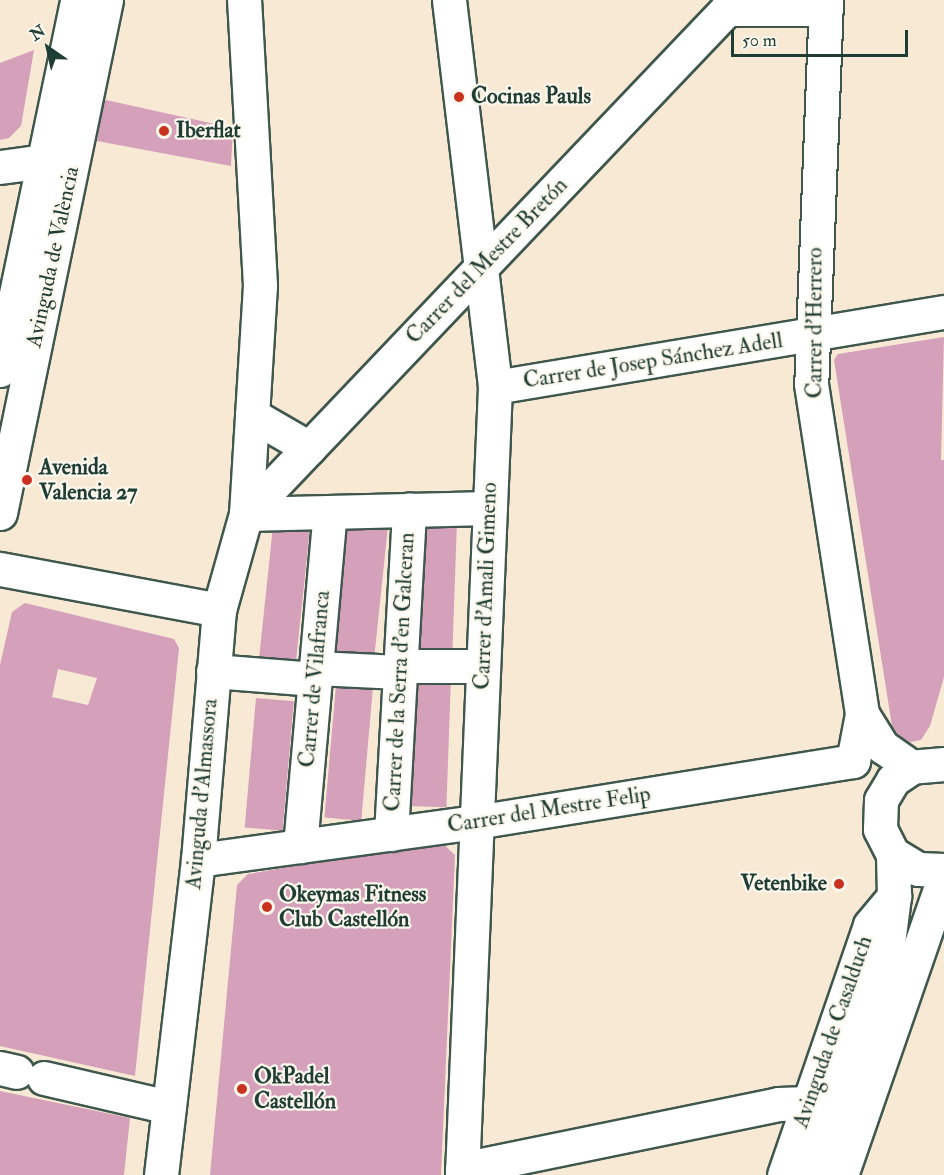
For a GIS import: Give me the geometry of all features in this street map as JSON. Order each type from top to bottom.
[{"type":"street","name":"Avinguda de València","points":[[0,370],[77,0]]},
{"type":"street","name":"Avinguda de València","points":[[0,513],[106,0]]},
{"type":"street","name":"Avinguda d'Almassora","points":[[161,1175],[198,860],[219,610],[246,514],[260,285],[244,0]]},
{"type":"street","name":"Carrer d'Amali Gimeno","points":[[449,0],[479,270],[495,387],[462,1172]]},
{"type":"street","name":"Carrer del Mestre Bretón","points":[[246,514],[729,4],[826,5]]},
{"type":"street","name":"Carrer d'Herrero","points":[[826,5],[810,335],[811,384],[862,714],[853,762]]},
{"type":"street","points":[[0,167],[44,160]]},
{"type":"street","name":"Carrer de Josep Sánchez Adell","points":[[495,387],[944,312]]},
{"type":"street","points":[[252,415],[309,448]]},
{"type":"street","points":[[246,514],[490,508]]},
{"type":"street","name":"Carrer de la Serra d'en Galceran","points":[[391,834],[409,509]]},
{"type":"street","name":"Carrer de Vilafranca","points":[[300,846],[330,512]]},
{"type":"street","points":[[0,569],[219,610]]},
{"type":"street","points":[[213,670],[316,674],[483,666]]},
{"type":"street","name":"Carrer d'Herrero","points":[[862,714],[883,747],[932,759]]},
{"type":"street","points":[[932,759],[893,780],[881,800],[880,829],[894,854],[918,869],[944,870]]},
{"type":"street","points":[[853,762],[881,800]]},
{"type":"street","name":"Carrer del Mestre Felip","points":[[198,860],[476,822],[853,762]]},
{"type":"street","name":"Avinguda de Casalduch","points":[[811,1175],[887,951],[894,896],[894,854]]},
{"type":"street","points":[[848,1166],[944,877]]},
{"type":"street","name":"Avinguda de Casalduch","points":[[784,1175],[870,925],[894,896]]},
{"type":"street","points":[[20,1073],[169,1107]]},
{"type":"street","points":[[462,1172],[778,1104],[809,1103]]},
{"type":"building","points":[[34,50],[21,126],[9,138],[0,140],[0,63]]},
{"type":"building","name":"Iberflat","points":[[106,100],[233,128],[231,166],[97,141],[102,104]]},
{"type":"building","points":[[944,337],[941,460],[944,460],[944,677],[930,726],[921,740],[910,742],[901,738],[892,726],[834,360],[838,354]]},
{"type":"building","points":[[419,520],[457,521],[452,651],[414,650]]},
{"type":"building","points":[[348,524],[388,528],[374,657],[334,653]]},
{"type":"building","points":[[273,526],[310,530],[296,661],[259,657]]},
{"type":"building","points":[[25,603],[174,639],[179,648],[135,1076],[0,1046],[0,665],[12,612]],"holes":[[[58,669],[97,678],[88,705],[52,697]]]},
{"type":"building","points":[[413,675],[451,676],[446,807],[408,806]]},
{"type":"building","points":[[336,685],[373,688],[361,821],[324,817]]},
{"type":"building","points":[[256,698],[294,701],[283,831],[245,828]]},
{"type":"building","points":[[440,841],[455,855],[441,1175],[210,1175],[237,885],[248,874]]},
{"type":"building","points":[[0,1091],[130,1118],[124,1175],[0,1175]]},
{"type":"place","name":"Cocinas Pauls","points":[[459,97]]},
{"type":"place","name":"Iberflat","points":[[164,131]]},
{"type":"place","name":"Avenida Valencia 27","points":[[27,480]]},
{"type":"place","name":"Vetenbike","points":[[839,884]]},
{"type":"place","name":"Okeymas Fitness Club Castellón","points":[[267,907]]},
{"type":"place","name":"OkPadel Castellón","points":[[242,1089]]}]
